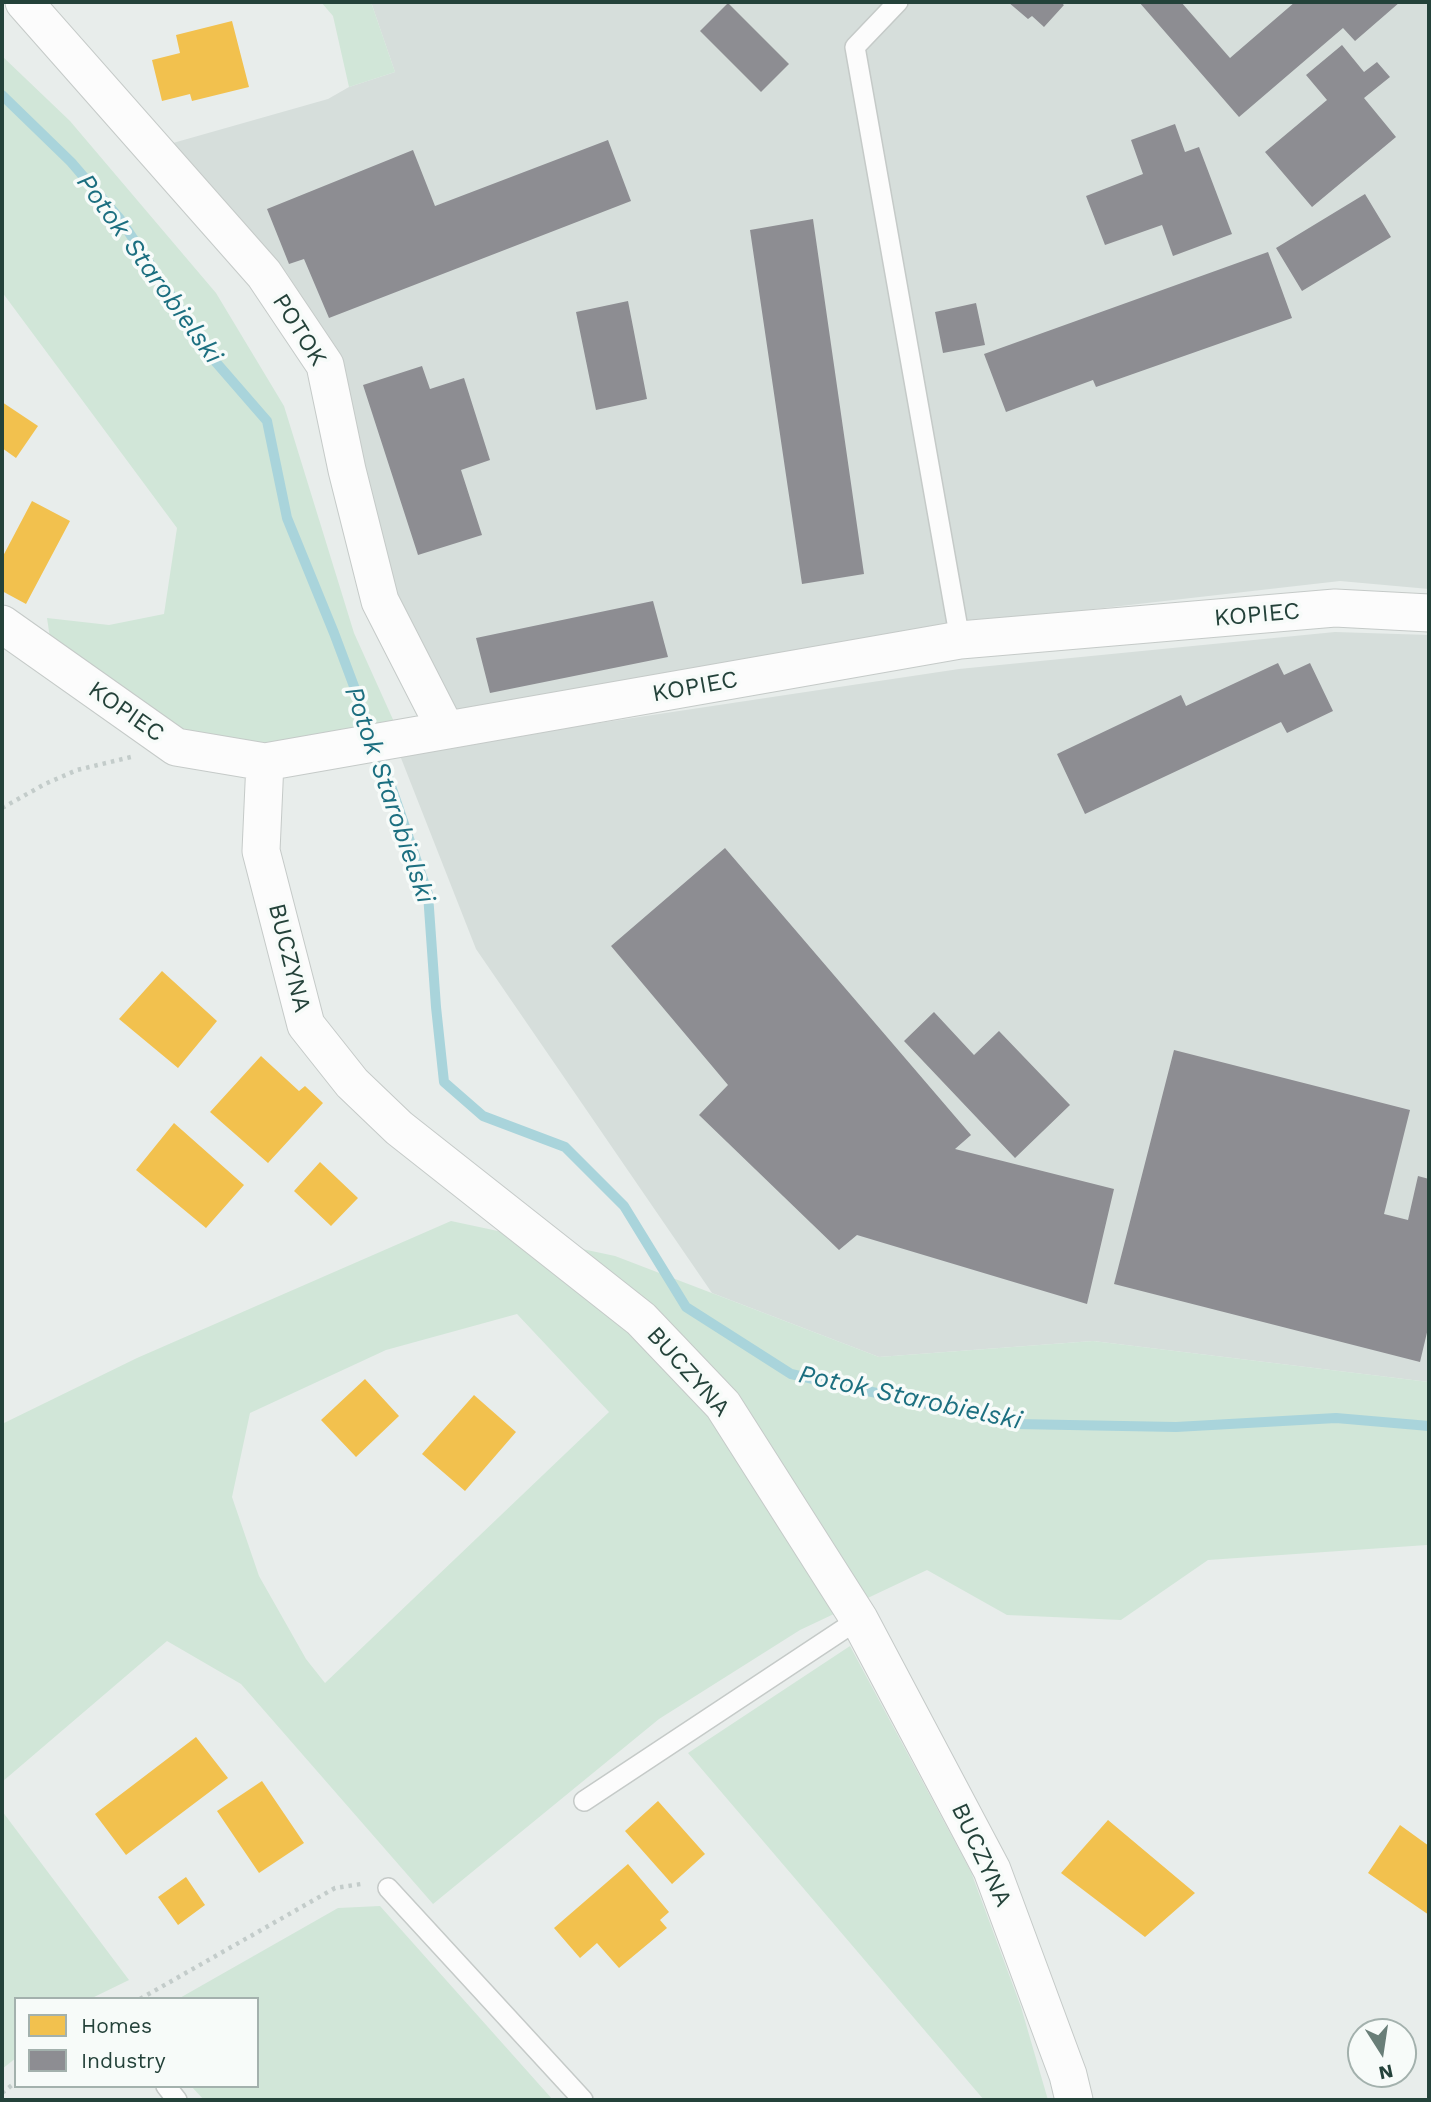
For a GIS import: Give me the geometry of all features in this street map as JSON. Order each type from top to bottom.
[{"type":"street","name":"POTOK","points":[[24,2],[264,274],[325,365],[347,470],[380,601],[446,730]]},
{"type":"street","name":"KOPIEC","points":[[2,624],[176,747],[265,762],[960,640],[1335,608],[1429,613]]},
{"type":"street","name":"BUCZYNA","points":[[265,762],[261,851],[306,1026],[352,1083],[399,1128],[641,1319],[723,1405],[859,1619],[992,1870],[1068,2076],[1074,2100]]},
{"type":"lane","points":[[898,2],[855,47],[960,640]]},
{"type":"lane","points":[[583,1801],[859,1619]]},
{"type":"lane","points":[[388,1888],[583,2100]]},
{"type":"path","points":[[2,808],[45,784],[78,770],[176,747]]},
{"type":"path","points":[[143,1997],[335,1888],[374,1883],[388,1888]]},
{"type":"shaded area","points":[[371,2],[1429,2],[1429,589],[1340,581],[928,628],[453,713],[393,594],[340,356],[286,272],[173,143],[328,99],[349,87],[395,72]]},
{"type":"shaded area","points":[[1335,632],[1429,635],[1429,1382],[1093,1341],[879,1357],[712,1293],[476,949],[399,753],[959,669]]},
{"type":"green space","points":[[321,2],[371,2],[395,72],[349,87],[333,16]]},
{"type":"green space","points":[[2,56],[70,121],[216,293],[284,406],[354,633],[395,724],[267,749],[181,733],[50,638],[47,618],[109,625],[164,614],[177,528],[2,292]]},
{"type":"green space","points":[[451,1221],[615,1256],[879,1357],[1093,1341],[1429,1382],[1429,1547],[1427,1545],[1208,1560],[1121,1620],[1007,1615],[927,1570],[800,1630],[659,1719],[433,1904],[241,1684],[167,1641],[2,1782],[2,1424],[137,1358]],"holes":[[[517,1314],[609,1412],[325,1683],[306,1659],[259,1576],[232,1497],[250,1413],[386,1350]]]},
{"type":"green space","points":[[850,1646],[971,1872],[1021,2007],[1048,2100],[984,2100],[688,1753]]},
{"type":"green space","points":[[2,1811],[129,1980],[94,1997],[14,1997],[14,2060],[2,2069]]},
{"type":"green space","points":[[380,1906],[553,2100],[204,2100],[193,2088],[259,2088],[259,1997],[182,1997],[338,1908]]},
{"type":"building: Homes","points":[[232,21],[249,87],[192,101],[190,94],[162,101],[152,60],[180,53],[176,35]]},
{"type":"building: Homes","points":[[2,402],[38,426],[16,458],[2,448]]},
{"type":"building: Homes","points":[[32,501],[70,521],[26,604],[2,591],[2,558]]},
{"type":"building: Homes","points":[[162,971],[217,1021],[178,1068],[119,1019]]},
{"type":"building: Homes","points":[[261,1056],[299,1091],[305,1086],[323,1103],[268,1163],[210,1112]]},
{"type":"building: Homes","points":[[174,1123],[244,1185],[206,1228],[136,1170]]},
{"type":"building: Homes","points":[[320,1162],[358,1198],[331,1226],[294,1191]]},
{"type":"building: Homes","points":[[365,1379],[399,1416],[356,1457],[321,1420]]},
{"type":"building: Homes","points":[[474,1395],[516,1432],[465,1491],[422,1454]]},
{"type":"building: Homes","points":[[196,1737],[228,1778],[126,1855],[95,1814]]},
{"type":"building: Homes","points":[[262,1781],[304,1843],[259,1873],[217,1811]]},
{"type":"building: Homes","points":[[658,1801],[705,1854],[672,1884],[625,1831]]},
{"type":"building: Homes","points":[[1108,1820],[1195,1893],[1145,1937],[1061,1873]]},
{"type":"building: Homes","points":[[1400,1825],[1429,1846],[1429,1915],[1368,1873]]},
{"type":"building: Homes","points":[[628,1864],[669,1912],[660,1920],[667,1928],[619,1968],[597,1943],[580,1958],[554,1928]]},
{"type":"building: Homes","points":[[186,1877],[205,1905],[178,1925],[158,1897]]},
{"type":"building: Industry","points":[[1008,2],[1060,2],[1064,5],[1044,27],[1032,16],[1028,19]]},
{"type":"building: Industry","points":[[1139,2],[1181,2],[1230,58],[1295,2],[1400,2],[1355,41],[1343,28],[1239,117]]},
{"type":"building: Industry","points":[[728,3],[789,64],[761,92],[700,31]]},
{"type":"building: Industry","points":[[1342,45],[1364,72],[1377,62],[1390,77],[1364,98],[1396,137],[1312,207],[1265,152],[1327,100],[1306,75]]},
{"type":"building: Industry","points":[[1175,124],[1185,152],[1199,147],[1232,234],[1173,256],[1162,225],[1105,245],[1086,196],[1143,174],[1131,140]]},
{"type":"building: Industry","points":[[608,140],[631,201],[329,318],[304,259],[289,264],[267,209],[413,150],[435,206]]},
{"type":"building: Industry","points":[[1365,194],[1391,237],[1302,291],[1276,248]]},
{"type":"building: Industry","points":[[813,219],[864,574],[802,584],[750,230]]},
{"type":"building: Industry","points":[[1268,252],[1292,318],[1096,387],[1093,380],[1006,412],[984,354]]},
{"type":"building: Industry","points":[[628,301],[647,399],[596,410],[576,312]]},
{"type":"building: Industry","points":[[976,303],[985,345],[943,353],[935,312]]},
{"type":"building: Industry","points":[[422,366],[430,389],[464,378],[490,460],[461,470],[482,535],[418,555],[363,385]]},
{"type":"building: Industry","points":[[653,601],[668,657],[490,693],[476,638]]},
{"type":"building: Industry","points":[[1278,663],[1284,675],[1310,663],[1333,711],[1287,733],[1281,722],[1085,814],[1057,754],[1181,695],[1186,706]]},
{"type":"building: Industry","points":[[725,848],[971,1135],[955,1149],[1114,1189],[1087,1304],[857,1235],[839,1250],[699,1115],[728,1085],[611,946]]},
{"type":"building: Industry","points":[[934,1012],[974,1055],[999,1031],[1070,1105],[1015,1158],[904,1041]]},
{"type":"building: Industry","points":[[1174,1050],[1410,1110],[1384,1214],[1408,1220],[1418,1176],[1429,1179],[1429,1324],[1420,1362],[1114,1284]]},
{"type":"waterway","name":"Potok Starobielski","points":[[2,95],[71,162],[120,219],[214,360],[267,421],[287,518],[334,633],[428,894],[444,1082],[483,1116],[565,1147],[624,1206],[686,1307],[791,1374],[1016,1424],[1176,1427],[1336,1418],[1429,1426]]}]
